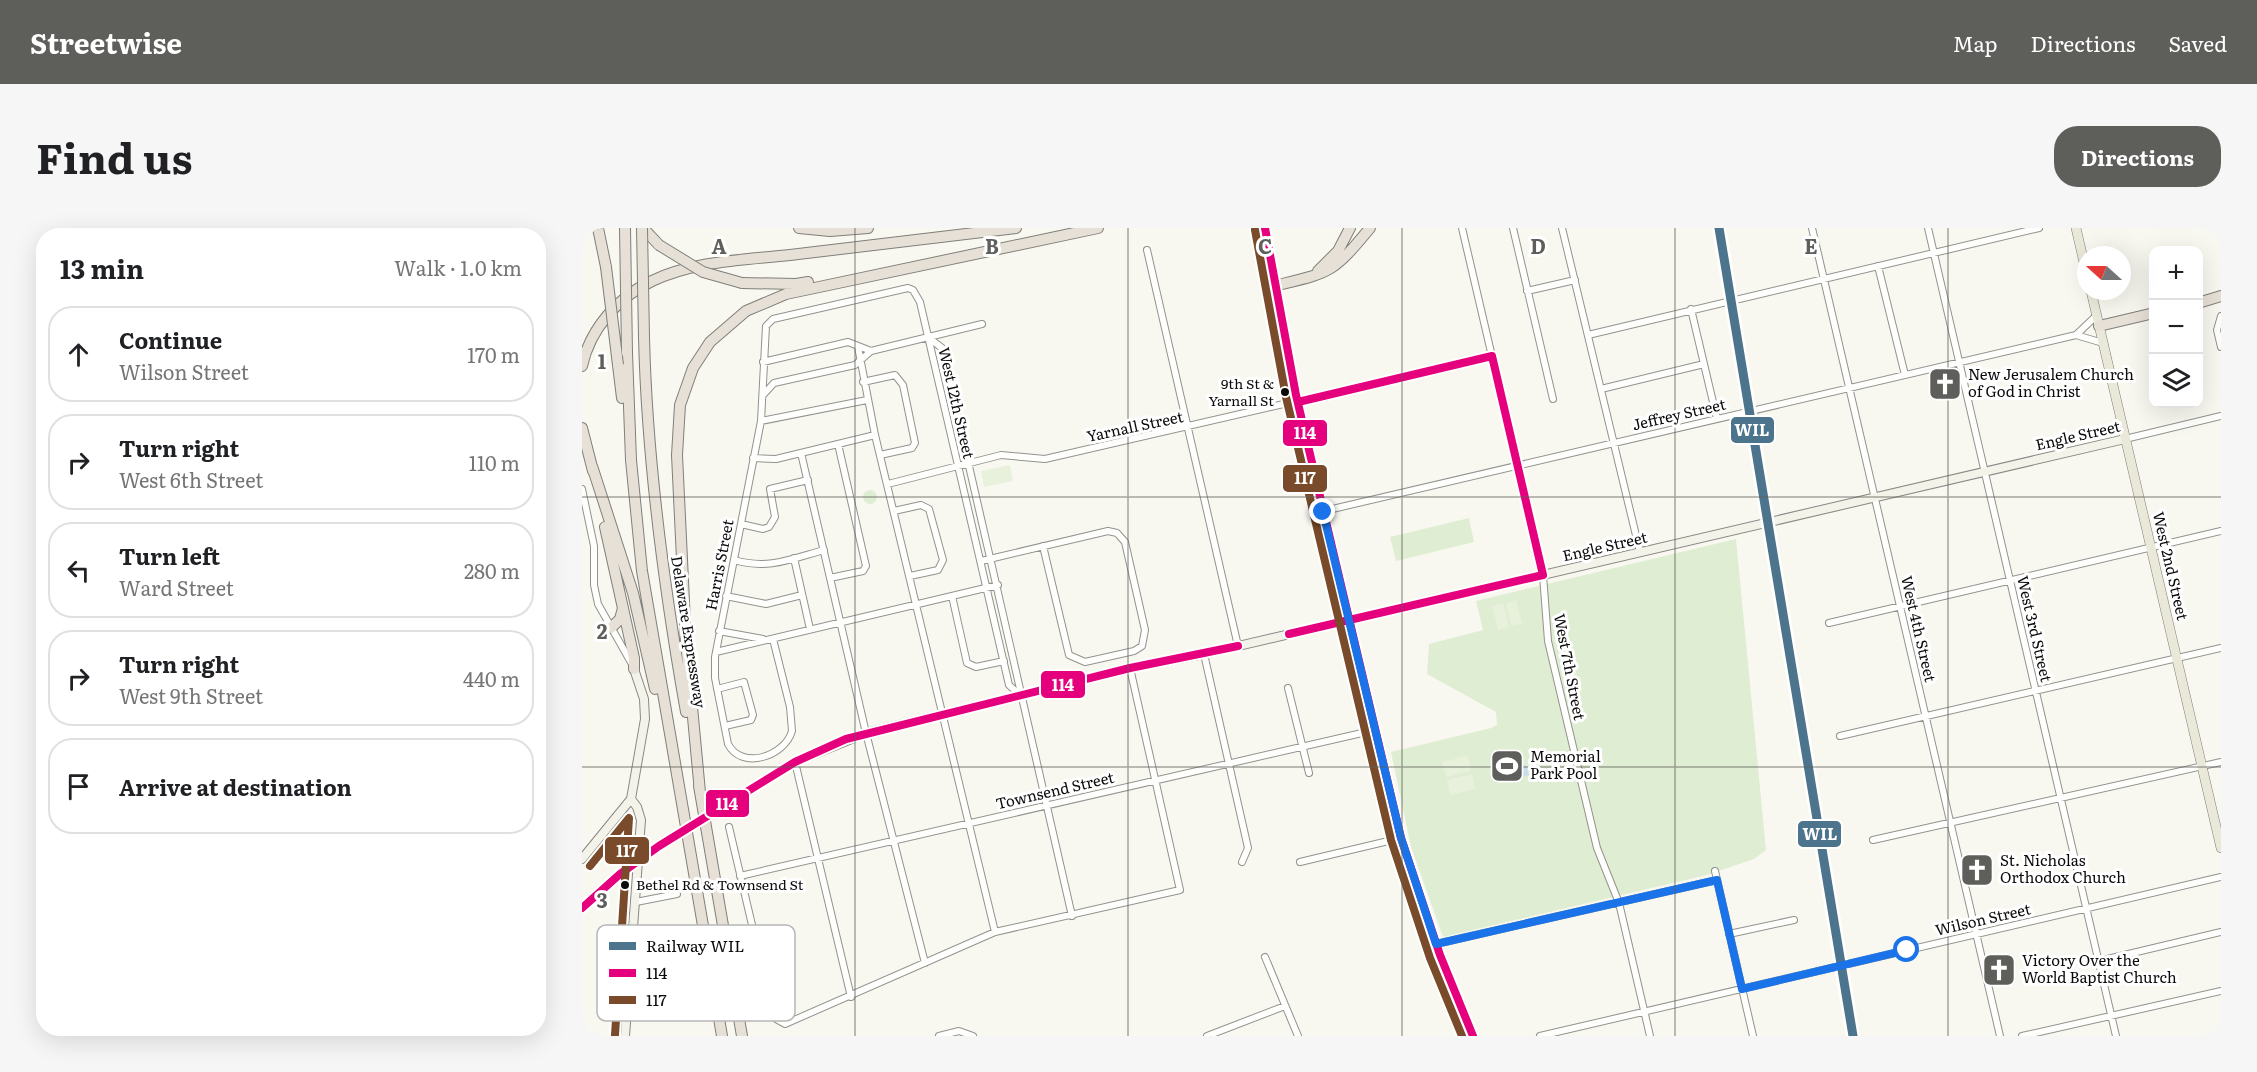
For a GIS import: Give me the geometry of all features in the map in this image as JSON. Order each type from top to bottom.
[{"type":"highway","points":[[598,228],[606,267],[631,460],[642,571],[704,925]]},
{"type":"highway","points":[[625,228],[631,460]]},
{"type":"highway","points":[[642,228],[659,245],[703,272],[742,282],[796,284],[1015,245]]},
{"type":"highway","name":"Delaware Expressway","points":[[642,228],[647,411],[657,521],[674,645],[723,925]]},
{"type":"highway","points":[[799,228],[830,231],[868,228]]},
{"type":"highway","points":[[582,366],[594,334],[619,303],[650,282],[680,271],[742,260],[1016,228]]},
{"type":"highway","points":[[700,792],[686,643],[677,455],[680,405],[693,368],[710,342],[731,321],[771,299],[1098,228]]},
{"type":"highway","points":[[1298,280],[1328,262],[1350,228]]},
{"type":"highway","points":[[1274,286],[1316,277],[1333,268],[1370,228]]},
{"type":"highway","points":[[2203,302],[2221,296]]},
{"type":"highway","points":[[2098,321],[2149,314]]},
{"type":"highway","points":[[582,428],[623,607],[634,669]]},
{"type":"highway","points":[[591,466],[633,593],[657,698],[671,776],[691,850]]},
{"type":"highway","points":[[611,628],[620,619],[623,607]]},
{"type":"highway","points":[[720,1021],[722,1036]]},
{"type":"highway","name":"Delaware Expressway","points":[[739,1021],[742,1036]]},
{"type":"main road","points":[[1256,228],[1266,270],[1274,286]]},
{"type":"main road","points":[[1265,228],[1274,268],[1274,286],[1298,402],[1401,838],[1436,944],[1473,1036]]},
{"type":"main road","points":[[2076,228],[2080,246]]},
{"type":"main road","name":"West 2nd Street","points":[[2093,300],[2221,848]]},
{"type":"street","name":"West 7th Street","points":[[1462,228],[1543,575],[1548,641],[1597,848],[1619,903],[1650,1036]]},
{"type":"street","points":[[1513,228],[1553,399]]},
{"type":"street","points":[[1562,228],[1640,552]]},
{"type":"street","name":"West 4th Street","points":[[1812,228],[2000,1036]]},
{"type":"street","name":"West 3rd Street","points":[[1928,228],[2116,1036]]},
{"type":"street","points":[[1588,335],[2039,228]]},
{"type":"street","points":[[1147,250],[1238,646]]},
{"type":"street","points":[[1878,266],[1905,375]]},
{"type":"street","points":[[1527,291],[1575,280]]},
{"type":"street","name":"Harris Street","points":[[770,639],[792,718],[790,736],[785,743],[765,756],[748,759],[730,747],[717,689],[716,652],[761,421],[766,326],[770,320],[903,288],[913,290],[918,296],[928,337]]},
{"type":"street","points":[[1691,309],[1717,419]]},
{"type":"street","points":[[2221,316],[2217,330],[2221,347]]},
{"type":"street","points":[[2076,335],[2098,321]]},
{"type":"street","points":[[763,362],[851,342],[871,351],[982,324]]},
{"type":"street","points":[[2076,335],[2103,343]]},
{"type":"street","name":"Jeffrey Street","points":[[1323,512],[2076,335]]},
{"type":"street","name":"West 12th Street","points":[[928,337],[942,348],[1021,684],[1020,696],[1072,916]]},
{"type":"street","name":"West 12th Street","points":[[928,337],[1010,685],[1020,696]]},
{"type":"street","points":[[858,347],[859,363],[874,435],[888,484],[995,932]]},
{"type":"street","points":[[763,395],[774,383],[859,363],[871,351]]},
{"type":"street","name":"Yarnall Street","points":[[888,484],[1001,455],[1032,460],[1045,459],[1492,356]]},
{"type":"street","points":[[1600,388],[1704,364]]},
{"type":"street","points":[[863,382],[895,375],[903,385],[915,443],[912,448],[880,455]]},
{"type":"street","points":[[762,378],[774,383]]},
{"type":"street","points":[[761,421],[867,400]]},
{"type":"street","name":"Engle Street","points":[[582,908],[620,874],[725,805],[795,762],[866,733],[1130,668],[1204,654],[2221,416]]},
{"type":"street","points":[[753,458],[776,459],[874,435]]},
{"type":"street","points":[[830,578],[859,572],[866,566],[838,444]]},
{"type":"street","points":[[801,453],[866,733],[925,963]]},
{"type":"street","points":[[741,524],[765,529],[772,524],[775,514],[769,491],[771,488],[808,480]]},
{"type":"street","points":[[582,489],[594,546],[596,595],[634,669],[643,692],[646,711],[631,800],[582,859]]},
{"type":"street","points":[[894,511],[921,505],[929,509],[943,560],[943,565],[938,570],[910,576]]},
{"type":"street","points":[[981,561],[992,558],[1043,546],[1108,531],[1117,533],[1125,542],[1145,630],[1144,643],[1134,651],[1085,662],[1073,658],[1066,648],[1043,546]]},
{"type":"street","points":[[1829,623],[2221,531]]},
{"type":"street","points":[[734,560],[762,566],[824,550]]},
{"type":"street","points":[[794,558],[810,629]]},
{"type":"street","points":[[716,652],[998,585]]},
{"type":"street","points":[[726,596],[766,604],[802,595]]},
{"type":"street","points":[[952,596],[967,663],[976,667],[1004,661]]},
{"type":"street","points":[[719,631],[770,639]]},
{"type":"street","points":[[1840,736],[2221,648]]},
{"type":"street","points":[[1204,654],[1248,848],[1242,862]]},
{"type":"street","points":[[778,1021],[789,1024],[995,932],[1180,890],[1130,668]]},
{"type":"street","points":[[717,689],[745,683],[753,715],[751,720],[725,726]]},
{"type":"street","points":[[1288,688],[1309,773]]},
{"type":"street","name":"Townsend Street","points":[[740,876],[1375,730]]},
{"type":"street","points":[[795,762],[816,859],[851,997]]},
{"type":"street","points":[[1873,840],[2221,762]]},
{"type":"street","points":[[631,800],[637,807],[641,820],[634,925]]},
{"type":"street","points":[[729,827],[752,925]]},
{"type":"street","points":[[1300,862],[1401,838]]},
{"type":"street","points":[[1715,871],[1753,1036]]},
{"type":"street","name":"Wilson Street","points":[[1540,1036],[2221,877]]},
{"type":"street","points":[[1436,944],[1717,880]]},
{"type":"street","points":[[636,902],[677,894]]},
{"type":"street","points":[[1730,934],[1794,920]]},
{"type":"street","points":[[2098,961],[2221,932]]},
{"type":"street","points":[[1265,957],[1298,1036]]},
{"type":"street","points":[[2022,1036],[2221,991]]},
{"type":"street","points":[[1207,1036],[1285,1006]]},
{"type":"street","points":[[625,1036],[626,1021]]},
{"type":"street","points":[[939,1036],[959,1031],[973,1036]]},
{"type":"green space","points":[[1010,465],[1013,481],[984,487],[981,471]]},
{"type":"green space","points":[[870,490],[875,492],[877,497],[875,502],[870,504],[865,502],[863,497],[865,492]]},
{"type":"green space","points":[[1469,518],[1474,542],[1396,561],[1390,537]]},
{"type":"green space","points":[[1736,539],[1766,850],[1754,859],[1707,875],[1443,937],[1411,847],[1391,752],[1497,725],[1496,712],[1427,674],[1429,644],[1483,630],[1476,601]]},
{"type":"green space","points":[[1516,600],[1522,624],[1511,626],[1506,603]]},
{"type":"green space","points":[[1503,603],[1509,627],[1498,630],[1492,606]]},
{"type":"green space","points":[[1468,756],[1471,771],[1446,777],[1442,762]]},
{"type":"green space","points":[[1472,774],[1475,789],[1450,795],[1447,780]]},
{"type":"water","name":"Memorial Park Pool","points":[[1510,755],[1513,768],[1526,765],[1529,775],[1505,781],[1500,758]]},
{"type":"rail line","name":"WIL","points":[[1719,228],[1853,1036]]},
{"type":"transit line","name":"114","points":[[1265,228],[1296,395],[1401,838],[1440,955],[1473,1036]]},
{"type":"transit line","name":"117","points":[[1255,230],[1286,397],[1391,840],[1430,958],[1462,1036]]},
{"type":"transit line","name":"114","points":[[1289,634],[1543,575],[1492,356],[1298,402]]},
{"type":"transit line","name":"114","points":[[582,908],[620,874],[659,846],[795,762],[846,739],[1130,668],[1238,646]]},
{"type":"transit line","name":"117","points":[[590,866],[629,818],[622,925]]},
{"type":"transit line","name":"117","points":[[615,1035],[616,1021]]},
{"type":"place","name":"New Jerusalem Church of God in Christ","points":[[1945,384]]},
{"type":"place","name":"9th St & Yarnall St","points":[[1285,392]]},
{"type":"place","name":"Memorial Park Pool","points":[[1507,766]]},
{"type":"place","name":"St. Nicholas Orthodox Church","points":[[1977,870]]},
{"type":"place","name":"Bethel Rd & Townsend St","points":[[625,885]]},
{"type":"place","name":"Victory Over the World Baptist Church","points":[[1999,970]]},
{"type":"route","points":[[1323,512],[1401,838],[1436,944],[1484,935],[1717,880],[1742,989],[1907,950]]}]
